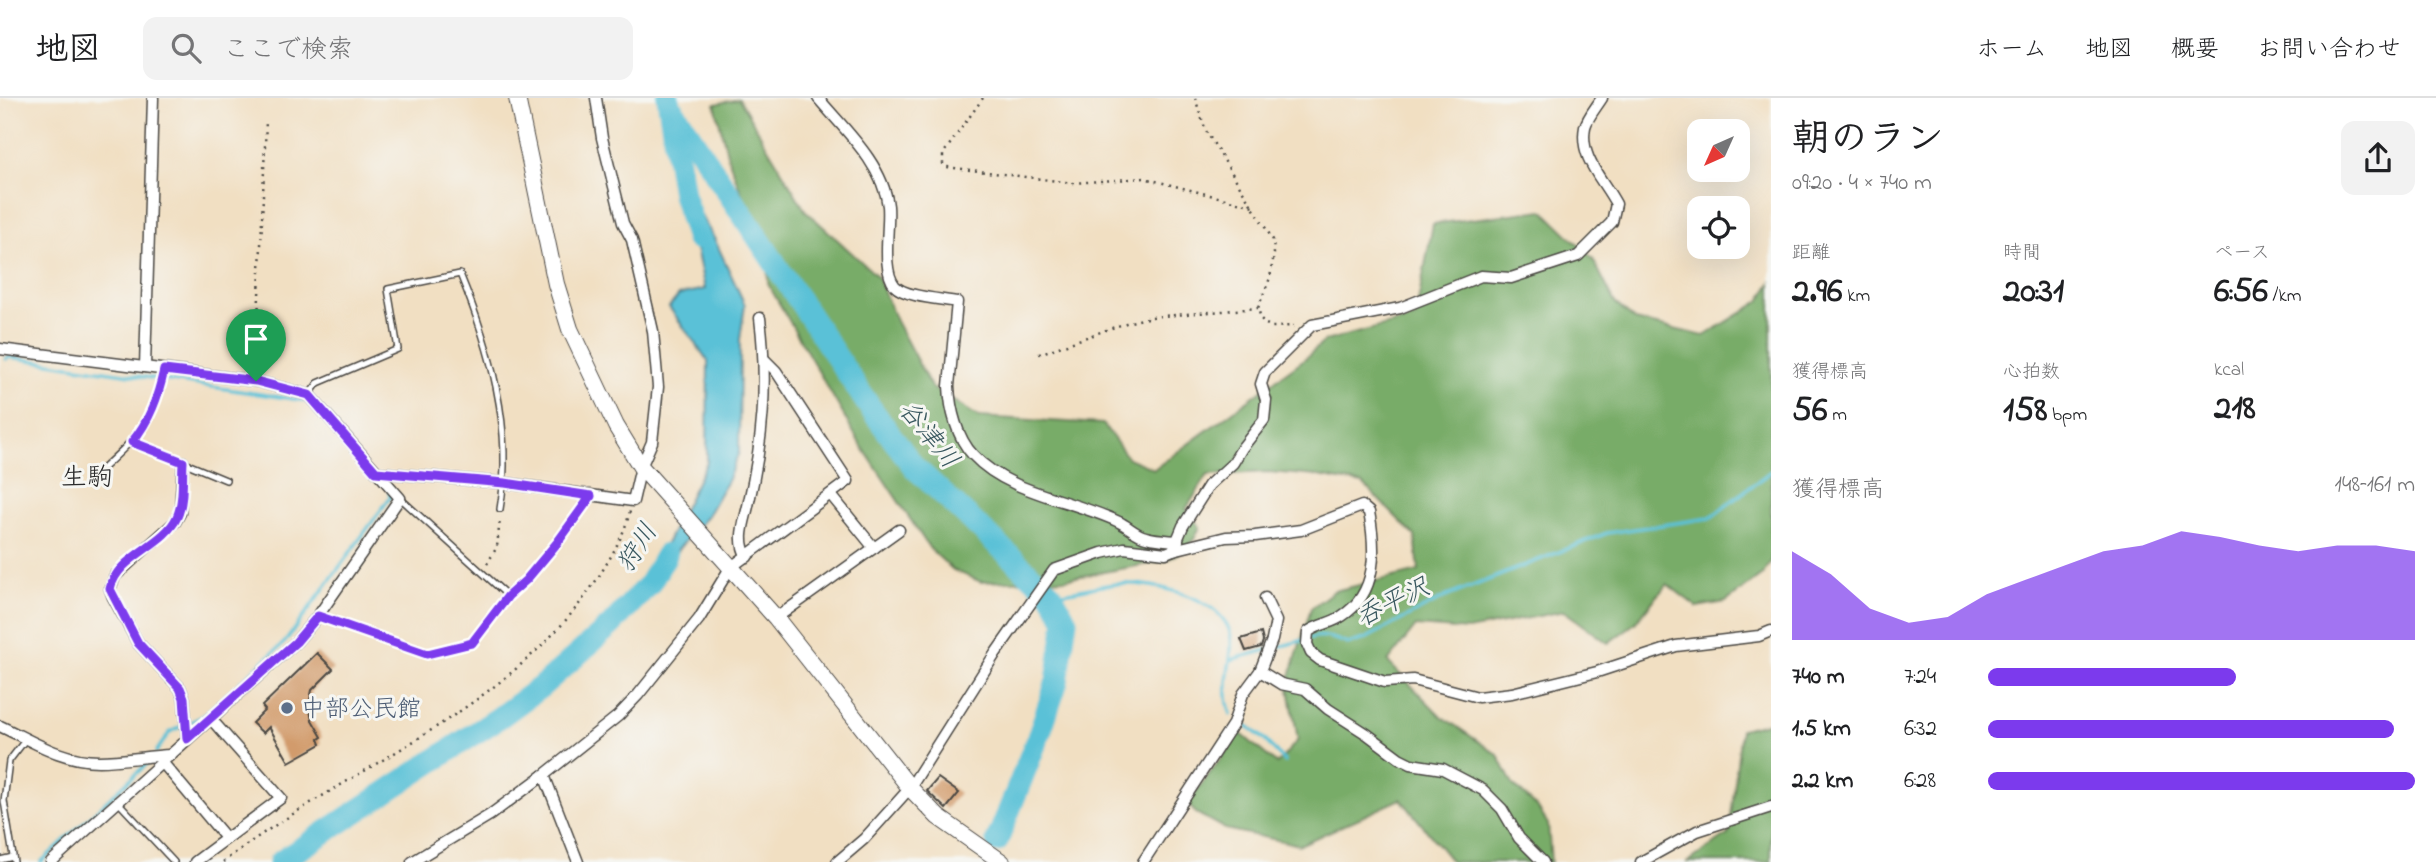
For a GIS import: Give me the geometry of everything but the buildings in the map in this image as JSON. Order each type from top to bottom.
[{"type":"street","points":[[145,367],[153,98]]},
{"type":"street","points":[[517,98],[556,284],[570,329],[616,426],[646,472],[776,618],[910,788],[938,817],[1002,862]]},
{"type":"street","points":[[376,472],[505,483],[633,500],[646,472],[652,442],[658,387],[653,331],[632,240],[623,223],[602,138],[596,98]]},
{"type":"street","points":[[818,98],[867,157],[884,189],[888,214],[888,271],[892,282],[903,292],[957,302],[948,386],[950,397],[958,429],[973,455],[993,472],[1024,487],[1119,522],[1143,537],[1175,545],[1301,530],[1362,506],[1369,512],[1375,556],[1371,578],[1356,606],[1331,623],[1315,626],[1308,632],[1307,644],[1311,653],[1320,660],[1385,682],[1413,680],[1478,696],[1512,693],[1597,672],[1676,646],[1759,636],[1771,631]]},
{"type":"street","points":[[837,862],[864,839],[910,788],[995,654],[1054,570],[1124,548],[1166,553],[1175,545],[1183,526],[1209,485],[1233,463],[1264,419],[1266,400],[1261,384],[1265,372],[1312,325],[1401,308],[1481,276],[1511,278],[1578,256],[1612,222],[1616,204],[1591,168],[1587,156],[1585,126],[1602,98]]},
{"type":"street","points":[[747,557],[741,548],[741,541],[762,435],[765,360],[760,318]]},
{"type":"street","points":[[2,347],[256,381],[309,395],[400,498],[318,616],[296,642],[51,862]]},
{"type":"street","points":[[412,862],[490,815],[618,716],[699,619],[730,568],[848,481],[776,370],[765,360]]},
{"type":"street","points":[[183,462],[180,513],[175,522],[115,576],[110,589],[138,643],[180,688],[184,698],[187,739]]},
{"type":"street","points":[[831,495],[874,548]]},
{"type":"street","points":[[776,618],[900,530]]},
{"type":"street","points":[[1143,862],[1233,724],[1243,694],[1260,671],[1276,621],[1265,598]]},
{"type":"street","points":[[1260,671],[1281,684],[1305,689],[1328,709],[1399,758],[1411,764],[1443,769],[1483,790],[1502,809],[1519,838],[1543,862]]},
{"type":"street","points":[[195,862],[281,798],[211,719]]},
{"type":"street","points":[[0,726],[43,748],[71,758],[99,761],[167,759]]},
{"type":"street","points":[[167,759],[226,838]]},
{"type":"street","points":[[544,775],[578,862]]},
{"type":"street","points":[[1641,862],[1696,831],[1771,807]]},
{"type":"lane","points":[[309,395],[318,383],[398,349],[388,289],[460,274],[475,311],[496,384],[503,421],[505,483],[500,509]]},
{"type":"lane","points":[[101,470],[144,428],[158,398],[164,370]]},
{"type":"lane","points":[[132,442],[226,480]]},
{"type":"lane","points":[[318,616],[427,654],[472,643],[508,596],[526,580],[557,543],[591,496]]},
{"type":"lane","points":[[400,498],[508,596]]},
{"type":"lane","points":[[0,860],[14,860],[4,801],[9,761],[27,739]]},
{"type":"lane","points":[[0,762],[9,761]]},
{"type":"lane","points":[[117,801],[174,862]]},
{"type":"path","points":[[983,98],[943,154],[943,164],[947,167],[1073,183],[1144,178],[1253,206]]},
{"type":"path","points":[[1195,98],[1206,131],[1273,240],[1270,278],[1258,308],[1262,319],[1272,327],[1312,325]]},
{"type":"path","points":[[256,381],[266,120]]},
{"type":"path","points":[[1039,354],[1126,323],[1151,317],[1258,308]]},
{"type":"path","points":[[223,862],[285,817],[431,731],[509,674],[577,608],[619,543],[633,500]]},
{"type":"path","points":[[483,573],[497,547],[500,509]]},
{"type":"green space","points":[[739,99],[805,210],[878,277],[896,321],[931,387],[979,417],[1103,424],[1128,458],[1154,469],[1325,341],[1415,318],[1433,224],[1543,210],[1593,259],[1615,303],[1635,320],[1704,336],[1760,301],[1771,283],[1771,561],[1762,575],[1726,602],[1697,607],[1667,584],[1635,623],[1608,643],[1564,611],[1468,630],[1416,626],[1388,662],[1440,715],[1498,755],[1513,785],[1537,807],[1548,824],[1551,862],[1452,862],[1401,799],[1300,845],[1225,829],[1196,813],[1187,804],[1240,733],[1277,764],[1298,740],[1288,683],[1311,608],[1334,591],[1419,571],[1415,536],[1363,484],[1318,476],[1268,472],[1208,475],[1186,509],[1200,527],[1195,538],[1182,552],[1165,561],[1065,579],[981,582],[953,570],[930,549],[859,442],[768,284],[767,259],[728,158],[715,104]]},
{"type":"green space","points":[[1771,722],[1771,862],[1688,862],[1729,834],[1741,729]]},
{"type":"water","points":[[681,182],[714,238],[745,305],[740,339],[739,452],[728,479],[707,516],[643,590],[707,462],[708,361],[669,307],[679,295],[705,289]]},
{"type":"waterway","name":"狩川","points":[[668,98],[683,194],[697,239]]},
{"type":"waterway","name":"谷津川","points":[[674,111],[869,406],[914,467],[1051,594],[1066,620],[1057,681],[997,841]]},
{"type":"waterway","points":[[6,359],[9,357],[307,401],[310,404]]},
{"type":"waterway","name":"呑平沢","points":[[1311,638],[1325,637],[1348,644],[1365,639],[1445,597],[1607,533],[1710,518],[1771,471]]},
{"type":"waterway","points":[[156,752],[170,732],[203,716],[285,642],[391,496],[389,493]]},
{"type":"waterway","name":"狩川","points":[[280,862],[500,717],[542,686],[611,625],[650,583],[666,555]]},
{"type":"waterway","name":"呑平沢","points":[[1051,594],[1116,584],[1145,585],[1178,592],[1194,598],[1220,616],[1231,635],[1230,660],[1304,640]]},
{"type":"waterway","points":[[1230,660],[1227,694],[1231,714]]},
{"type":"waterway","points":[[1242,722],[1264,739],[1285,762]]},
{"type":"waterway","points":[[41,862],[152,759]]},
{"type":"place","name":"中部公民館","points":[[287,708]]},
{"type":"district","name":"生駒","points":[[87,476]]},
{"type":"route","points":[[164,370],[256,381],[309,395],[376,472],[505,483],[591,496],[557,543],[526,580],[508,596],[472,643],[427,654],[318,616],[296,642],[187,739],[184,698],[180,688],[138,643],[110,589],[115,576],[168,529],[180,513],[183,462],[132,442],[144,428],[158,398],[164,370]]}]
